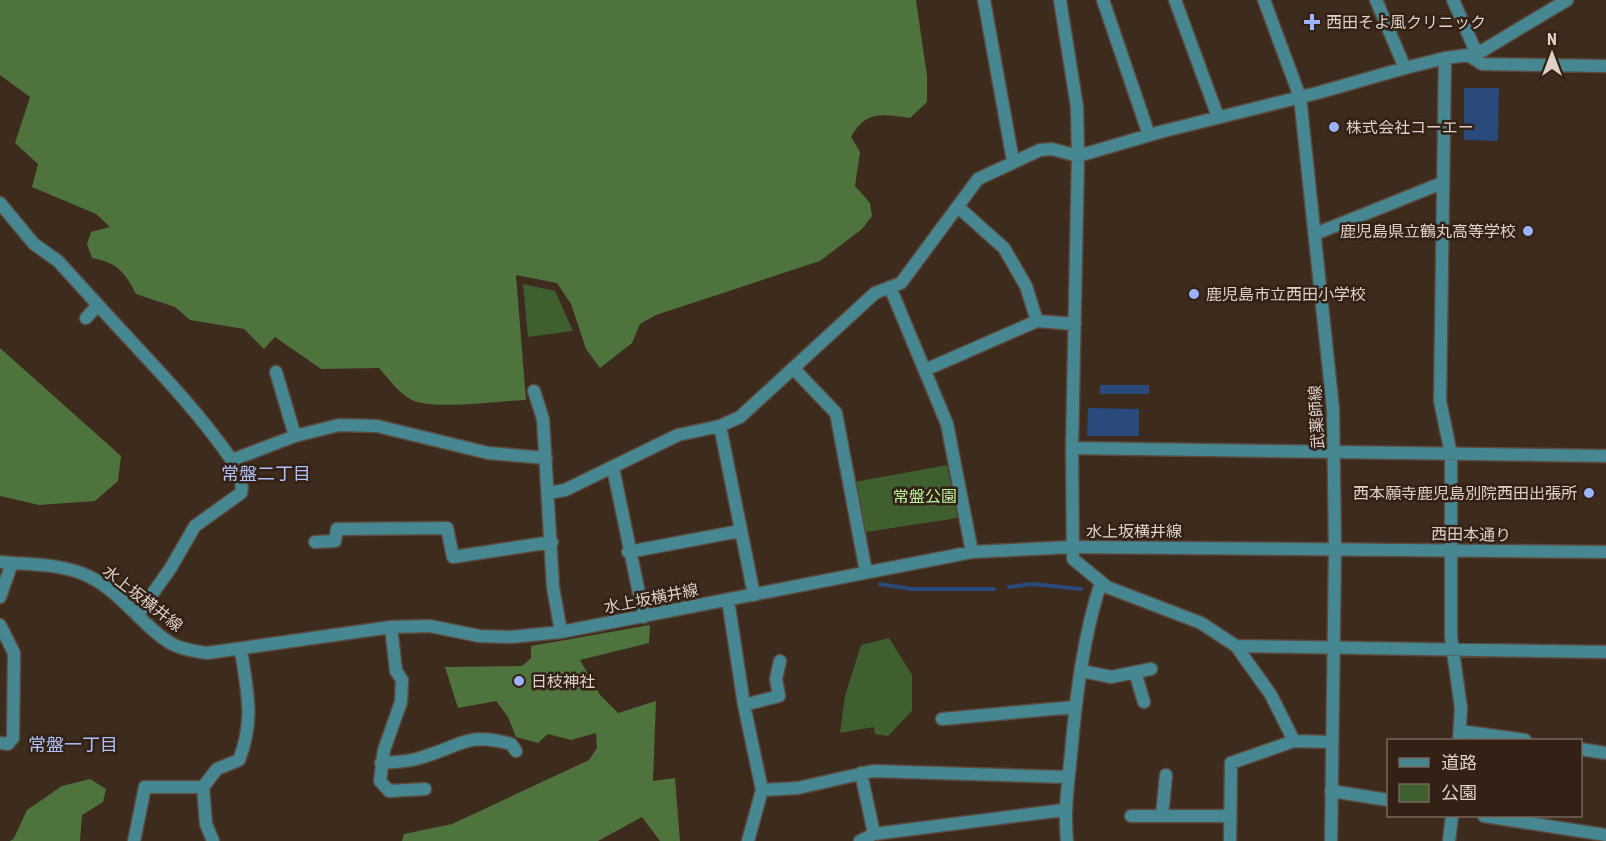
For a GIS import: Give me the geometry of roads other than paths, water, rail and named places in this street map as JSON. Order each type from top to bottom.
[{"type":"street","points":[[984,0],[1013,161]]},
{"type":"street","points":[[1060,0],[1077,107],[1072,448],[1073,559],[1107,587],[1201,623],[1236,646],[1271,695],[1294,741]]},
{"type":"street","points":[[1103,0],[1149,135]]},
{"type":"street","points":[[1175,0],[1218,117]]},
{"type":"street","name":"武薬師線","points":[[1264,0],[1300,98],[1330,376],[1335,454],[1330,841]]},
{"type":"street","points":[[1376,0],[1405,68]]},
{"type":"street","points":[[1453,0],[1472,55],[1482,64],[1606,66]]},
{"type":"street","points":[[549,493],[566,490],[678,435],[720,426],[740,417],[875,293],[901,283],[978,179],[1013,161],[1040,150],[1052,149],[1078,156],[1149,135],[1300,98],[1405,68],[1445,58],[1472,55],[1567,0]]},
{"type":"street","points":[[1445,58],[1440,401],[1451,454],[1453,651],[1461,708],[1459,736],[1499,739]]},
{"type":"street","points":[[1315,234],[1442,183]]},
{"type":"street","points":[[0,203],[34,244],[58,261],[175,391],[232,460],[243,485],[241,493],[195,525],[171,569],[138,614]]},
{"type":"street","points":[[958,207],[1004,248],[1026,286],[1037,321]]},
{"type":"street","points":[[890,287],[947,424],[972,552]]},
{"type":"street","points":[[86,318],[98,305]]},
{"type":"street","points":[[925,370],[1037,321],[1075,324]]},
{"type":"street","points":[[793,368],[836,413],[866,572]]},
{"type":"street","points":[[276,372],[295,435]]},
{"type":"street","points":[[534,391],[543,419],[553,586],[561,632]]},
{"type":"street","points":[[232,460],[295,435],[339,425],[377,426],[488,453],[546,458]]},
{"type":"street","points":[[720,426],[754,595]]},
{"type":"street","points":[[1072,448],[1335,454],[1606,456]]},
{"type":"street","points":[[613,468],[628,552],[644,617]]},
{"type":"street","points":[[315,542],[335,541],[337,529],[447,528],[453,557],[552,542]]},
{"type":"street","points":[[628,552],[740,531]]},
{"type":"street","name":"水上坂横井線","points":[[6,562],[54,567],[90,577],[171,643],[189,650],[207,653],[391,627],[430,626],[479,636],[561,632],[972,552],[1072,547],[1335,549]]},
{"type":"street","name":"西田本通り","points":[[1335,549],[1606,552]]},
{"type":"street","points":[[0,597],[6,562]]},
{"type":"street","points":[[1067,841],[1064,810],[1075,707],[1094,603],[1101,582]]},
{"type":"street","points":[[728,600],[744,705],[762,790],[748,841]]},
{"type":"street","points":[[0,625],[14,653],[12,738],[8,744],[0,743]]},
{"type":"street","points":[[391,627],[396,671],[402,680],[401,702],[381,763],[380,781],[389,792],[424,789]]},
{"type":"street","points":[[1236,646],[1606,652]]},
{"type":"street","points":[[213,841],[206,824],[203,787],[217,769],[239,760],[249,732],[249,706],[241,650]]},
{"type":"street","points":[[744,705],[778,696],[776,679],[780,661]]},
{"type":"street","points":[[1082,671],[1111,677],[1151,669]]},
{"type":"street","points":[[1134,672],[1144,702]]},
{"type":"street","points":[[942,719],[1075,707]]},
{"type":"street","points":[[381,763],[420,758],[475,737],[488,737],[512,744],[516,751]]},
{"type":"street","points":[[1230,841],[1231,763],[1294,741],[1331,742]]},
{"type":"street","points":[[1582,749],[1606,753]]},
{"type":"street","points":[[762,790],[798,788],[873,771],[1067,777]]},
{"type":"street","points":[[861,773],[874,834]]},
{"type":"street","points":[[1162,816],[1166,775]]},
{"type":"street","points":[[134,841],[145,787],[203,787]]},
{"type":"street","points":[[1331,792],[1387,800]]},
{"type":"street","points":[[860,841],[874,834],[1064,810]]},
{"type":"street","points":[[1131,816],[1230,816]]},
{"type":"street","points":[[1449,841],[1452,817]]},
{"type":"street","points":[[1490,817],[1606,835]]},
{"type":"water","points":[[1464,88],[1499,88],[1498,141],[1464,140]]},
{"type":"water","points":[[1100,385],[1149,385],[1149,394],[1100,394]]},
{"type":"water","points":[[1088,408],[1139,409],[1139,436],[1087,436]]},
{"type":"waterway","points":[[880,584],[911,589],[994,589]]},
{"type":"waterway","points":[[1009,587],[1032,584],[1081,589]]},
{"type":"place","name":"西田そよ風クリニック","points":[[1312,22]]},
{"type":"place","name":"株式会社コーエー","points":[[1334,127]]},
{"type":"place","name":"鹿児島県立鶴丸高等学校","points":[[1528,231]]},
{"type":"place","name":"鹿児島市立西田小学校","points":[[1194,294]]},
{"type":"place","name":"西本願寺鹿児島別院西田出張所","points":[[1589,493]]},
{"type":"place","name":"日枝神社","points":[[519,681]]},
{"type":"district","name":"常盤二丁目","points":[[266,474]]},
{"type":"district","name":"常盤一丁目","points":[[73,745]]},
{"type":"park label","name":"常盤公園","points":[[925,496]]}]
